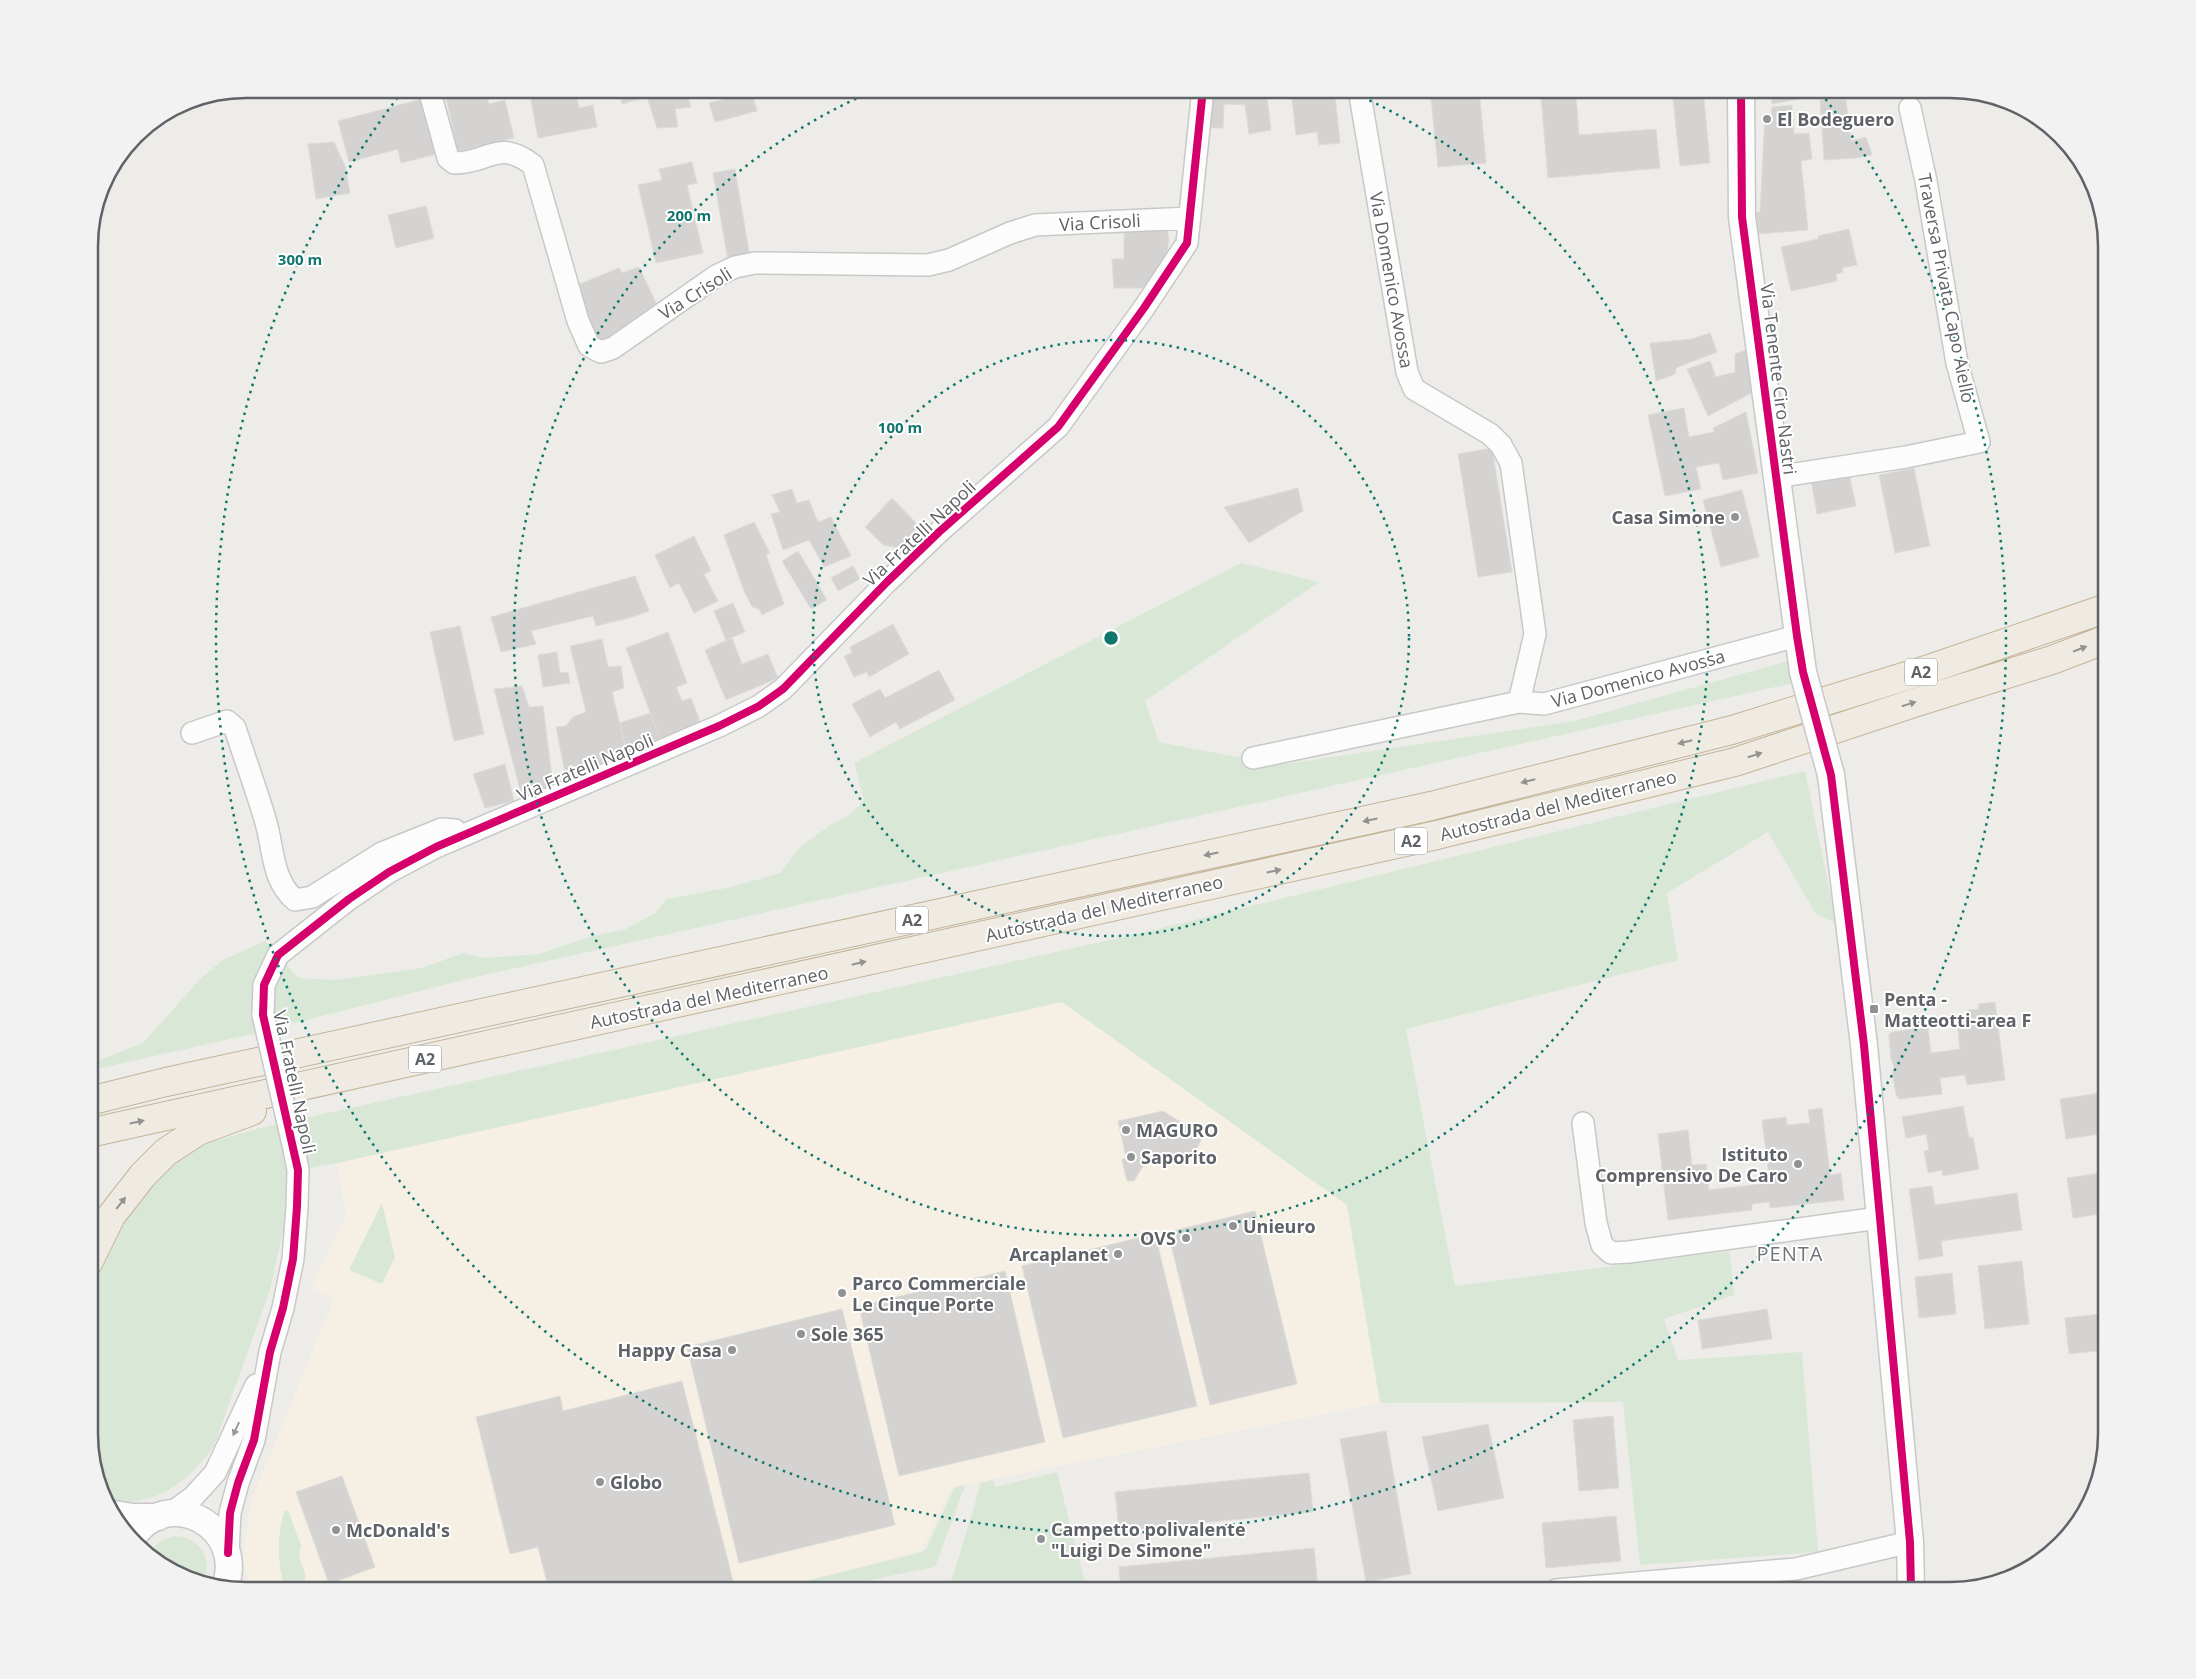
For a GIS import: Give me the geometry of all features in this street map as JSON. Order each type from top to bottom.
[{"type":"highway","points":[[1732,730],[1788,699],[1930,653],[2098,593]]},
{"type":"highway","name":"Autostrada del Mediterraneo","points":[[98,1099],[166,1082],[1431,806],[1732,730],[1932,668],[2098,611]]},
{"type":"highway","name":"Autostrada del Mediterraneo","points":[[98,1131],[1437,835],[1734,762],[1914,702],[2052,660],[2098,642]]},
{"type":"highway","points":[[98,1243],[111,1216],[142,1175],[166,1152],[198,1131],[255,1109],[668,1017],[760,986]]},
{"type":"street","name":"Via Crisoli","points":[[431,98],[448,158],[454,163],[464,163],[506,151],[519,154],[533,165],[578,321],[589,346],[601,352],[613,348],[716,276],[735,267],[755,263],[928,265],[949,260],[1010,233],[1035,225],[1190,218]]},
{"type":"street","name":"Via Fratelli Napoli","points":[[228,1577],[230,1513],[238,1483],[254,1440],[270,1352],[283,1308],[293,1259],[298,1170],[263,1015],[264,985],[278,955],[349,899],[389,872],[436,847],[719,726],[759,706],[783,689],[887,582],[939,532],[1058,427],[1144,308],[1187,243],[1202,98]]},
{"type":"street","name":"Via Domenico Avossa","points":[[1361,98],[1407,372],[1414,389],[1490,434],[1501,445],[1511,463],[1535,634],[1519,702],[1544,704],[1797,636]]},
{"type":"street","name":"Via Tenente Ciro Nastri","points":[[1740,98],[1742,217],[1776,477],[1803,672],[1831,775],[1864,1045],[1910,1542],[1911,1582]]},
{"type":"street","name":"Traversa Privata Capo Aiello","points":[[1776,477],[1906,457],[1979,442],[1957,363],[1926,181],[1910,108]]},
{"type":"street","points":[[1253,758],[1519,702]]},
{"type":"street","name":"Via Fratelli Napoli","points":[[192,733],[227,721],[235,728],[266,821],[276,873],[286,892],[295,900],[312,897],[382,853],[442,829],[472,831]]},
{"type":"street","points":[[1583,1123],[1596,1223],[1602,1245],[1611,1253],[1879,1218]]},
{"type":"street","name":"Via Fratelli Napoli","points":[[164,1515],[193,1498],[215,1473],[270,1352]]},
{"type":"street","points":[[123,1515],[133,1517],[195,1516],[206,1522],[216,1531],[228,1577]]},
{"type":"street","points":[[136,1533],[146,1523],[164,1515]]},
{"type":"street","points":[[1647,1582],[1796,1569],[1910,1542]]},
{"type":"shaded area","name":"Parco Commerciale Le Cinque Porte","points":[[1062,1002],[1347,1205],[1380,1403],[952,1487],[922,1550],[802,1582],[248,1582],[243,1560],[248,1517],[254,1494],[334,1299],[311,1288],[346,1215],[337,1163]]},
{"type":"green space","points":[[1241,563],[1319,582],[1145,701],[1159,742],[1278,765],[1574,721],[1788,661],[1794,683],[471,978],[248,1035],[98,1069],[98,1061],[143,1043],[202,977],[223,960],[265,941],[298,978],[336,980],[422,968],[463,953],[484,958],[539,954],[592,936],[626,929],[655,913],[667,899],[726,888],[781,873],[798,849],[830,825],[851,814],[864,800],[854,763]]},
{"type":"green space","points":[[1805,771],[1836,923],[1816,914],[1768,832],[1667,893],[1678,960],[1406,1029],[1455,1286],[1730,1251],[1734,1295],[1664,1319],[1678,1360],[1802,1352],[1818,1552],[1640,1565],[1623,1402],[1380,1403],[1347,1205],[1062,1002],[337,1163],[287,1172],[284,1227],[270,1290],[214,1446],[190,1474],[171,1489],[137,1501],[126,1502],[113,1499],[105,1481],[98,1443],[98,1263],[124,1217],[183,1150],[260,1128],[1133,935]]},
{"type":"green space","points":[[382,1203],[395,1257],[382,1284],[349,1270]]},
{"type":"green space","name":"Campetto polivalente \"Luigi De Simone\"","points":[[1057,1472],[1085,1582],[950,1582],[981,1483],[993,1480],[995,1487]]},
{"type":"green space","points":[[965,1486],[935,1567],[860,1582],[801,1582],[920,1553],[926,1549],[955,1487]]},
{"type":"green space","points":[[288,1510],[301,1545],[299,1556],[305,1573],[304,1582],[283,1582],[282,1580],[279,1541],[284,1511]]},
{"type":"green space","points":[[175,1536],[184,1537],[198,1545],[206,1558],[205,1576],[172,1562],[153,1549],[159,1542]]},
{"type":"building","points":[[446,98],[488,98],[489,104],[505,100],[514,138],[458,151]]},
{"type":"building","points":[[531,98],[577,98],[579,108],[593,105],[597,127],[538,138]]},
{"type":"building","points":[[621,98],[643,98],[622,104]]},
{"type":"building","points":[[647,98],[688,98],[691,107],[675,109],[678,127],[657,128]]},
{"type":"building","points":[[753,98],[757,111],[715,122],[709,103],[725,99]]},
{"type":"building","points":[[1209,98],[1267,98],[1271,130],[1249,134],[1245,105],[1224,104],[1223,128],[1205,128]]},
{"type":"building","points":[[1335,98],[1340,143],[1319,145],[1317,132],[1296,135],[1292,99]]},
{"type":"building","points":[[1431,98],[1480,98],[1486,163],[1438,167]]},
{"type":"building","points":[[1541,98],[1576,98],[1579,135],[1656,129],[1660,168],[1548,178]]},
{"type":"building","points":[[1673,98],[1704,98],[1710,163],[1680,166]]},
{"type":"building","points":[[1771,98],[1804,98],[1772,104]]},
{"type":"building","points":[[422,99],[437,154],[401,163],[398,149],[349,162],[338,121]]},
{"type":"building","points":[[1820,100],[1846,100],[1851,141],[1866,137],[1872,155],[1824,160]]},
{"type":"building","points":[[1792,105],[1794,134],[1809,133],[1812,159],[1801,161],[1808,230],[1759,234],[1756,213],[1760,212],[1765,116],[1771,116],[1772,107]]},
{"type":"building","points":[[334,142],[345,166],[350,193],[316,199],[308,144]]},
{"type":"building","points":[[692,162],[697,183],[687,185],[703,253],[656,263],[638,185],[662,180],[659,169]]},
{"type":"building","points":[[735,169],[750,257],[728,261],[713,173]]},
{"type":"building","points":[[426,206],[434,238],[396,248],[388,215]]},
{"type":"building","points":[[1167,227],[1169,240],[1165,264],[1149,288],[1114,288],[1112,259],[1124,259],[1124,229]]},
{"type":"building","points":[[1849,229],[1857,265],[1842,268],[1843,272],[1836,274],[1837,281],[1791,291],[1781,247],[1818,239],[1818,236]]},
{"type":"building","points":[[639,267],[657,305],[600,345],[586,319],[575,286],[619,268],[622,273]]},
{"type":"building","points":[[1710,333],[1717,352],[1676,368],[1675,374],[1656,381],[1650,343],[1692,339]]},
{"type":"building","points":[[1753,347],[1757,390],[1708,416],[1687,369],[1710,361],[1716,377],[1735,372],[1735,354]]},
{"type":"building","points":[[1684,408],[1689,437],[1714,432],[1713,428],[1746,412],[1758,473],[1723,480],[1719,463],[1696,467],[1701,489],[1665,496],[1648,415]]},
{"type":"building","points":[[1492,448],[1512,572],[1478,577],[1458,454]]},
{"type":"building","points":[[1914,468],[1930,546],[1895,553],[1879,475]]},
{"type":"building","points":[[1849,473],[1856,506],[1817,514],[1811,481]]},
{"type":"building","points":[[1298,488],[1303,511],[1249,543],[1224,507]]},
{"type":"building","points":[[792,489],[797,503],[809,500],[818,522],[831,517],[851,556],[824,567],[809,540],[783,550],[771,514],[780,512],[772,495]]},
{"type":"building","points":[[1742,490],[1759,557],[1721,567],[1703,500]]},
{"type":"building","points":[[892,498],[919,526],[899,548],[883,545],[865,527]]},
{"type":"building","points":[[754,522],[770,553],[766,555],[784,604],[762,615],[759,609],[752,607],[744,591],[724,535]]},
{"type":"building","points":[[694,536],[711,571],[704,574],[718,601],[694,613],[679,583],[670,588],[655,555]]},
{"type":"building","points":[[798,551],[827,600],[811,609],[782,561]]},
{"type":"building","points":[[853,566],[860,579],[838,591],[831,578]]},
{"type":"building","points":[[635,576],[649,611],[596,626],[593,616],[531,631],[536,644],[501,652],[491,617]]},
{"type":"building","points":[[733,603],[745,632],[726,640],[714,611]]},
{"type":"building","points":[[893,624],[909,654],[869,677],[867,672],[854,677],[844,656],[852,653],[850,647]]},
{"type":"building","points":[[460,626],[484,734],[454,741],[430,632]]},
{"type":"building","points":[[668,632],[687,683],[676,687],[682,701],[691,698],[701,724],[660,739],[626,648]]},
{"type":"building","points":[[732,638],[742,664],[768,654],[778,678],[726,700],[705,650]]},
{"type":"building","points":[[602,639],[608,667],[621,666],[624,688],[612,692],[628,757],[566,778],[556,727],[566,726],[573,717],[586,712],[570,646]]},
{"type":"building","points":[[557,652],[560,673],[568,672],[570,683],[543,687],[538,655]]},
{"type":"building","points":[[939,670],[955,700],[900,729],[896,722],[870,737],[852,704],[880,689],[885,698]]},
{"type":"building","points":[[522,686],[529,707],[543,706],[553,785],[522,797],[494,689]]},
{"type":"building","points":[[650,713],[660,739],[627,752],[620,723]]},
{"type":"building","points":[[505,764],[514,801],[485,808],[473,774]]},
{"type":"building","points":[[1995,1002],[2005,1080],[1967,1085],[1965,1075],[1940,1078],[1942,1094],[1899,1099],[1896,1095],[1892,1071],[1895,1069],[1891,1059],[1889,1034],[1928,1027],[1931,1053],[1960,1049],[1957,1022],[1969,1021],[1968,1010],[1979,1009],[1978,1004]]},
{"type":"building","points":[[2098,1093],[2098,1134],[2066,1139],[2060,1099]]},
{"type":"building","points":[[1963,1106],[1969,1138],[1973,1137],[1979,1169],[1943,1176],[1942,1170],[1928,1173],[1924,1151],[1929,1150],[1926,1134],[1906,1138],[1902,1117]]},
{"type":"building","name":"Istituto Comprensivo De Caro","points":[[1822,1108],[1830,1175],[1841,1173],[1844,1200],[1770,1208],[1769,1202],[1752,1204],[1752,1210],[1668,1220],[1658,1134],[1688,1130],[1692,1165],[1706,1164],[1709,1190],[1770,1183],[1762,1120],[1786,1117],[1787,1125],[1810,1123],[1808,1110]]},
{"type":"building","points":[[1163,1111],[1203,1136],[1194,1154],[1143,1166],[1134,1181],[1127,1181],[1122,1160],[1126,1157],[1118,1121]]},
{"type":"building","points":[[2098,1173],[2098,1214],[2073,1218],[2067,1178]]},
{"type":"building","points":[[1932,1186],[1935,1205],[2017,1193],[2022,1230],[1941,1241],[1943,1256],[1919,1260],[1909,1189]]},
{"type":"building","points":[[1255,1211],[1297,1384],[1210,1405],[1168,1232]]},
{"type":"building","points":[[1155,1234],[1197,1406],[1063,1438],[1022,1266]]},
{"type":"building","points":[[2022,1261],[2029,1324],[1985,1329],[1978,1266]]},
{"type":"building","points":[[1005,1271],[1045,1442],[899,1476],[859,1306]]},
{"type":"building","points":[[1952,1273],[1956,1314],[1919,1318],[1915,1277]]},
{"type":"building","points":[[842,1309],[895,1525],[739,1563],[687,1347]]},
{"type":"building","points":[[1767,1309],[1772,1339],[1702,1349],[1698,1320]]},
{"type":"building","points":[[2098,1314],[2098,1351],[2069,1354],[2065,1318]]},
{"type":"building","name":"Globo","points":[[682,1381],[733,1581],[547,1582],[538,1547],[510,1554],[476,1417],[560,1396],[563,1411]]},
{"type":"building","points":[[1613,1416],[1619,1488],[1579,1491],[1573,1420]]},
{"type":"building","points":[[1488,1424],[1504,1498],[1438,1511],[1422,1437]]},
{"type":"building","points":[[1386,1431],[1411,1574],[1366,1582],[1340,1439]]},
{"type":"building","points":[[1309,1473],[1313,1512],[1119,1531],[1115,1492]]},
{"type":"building","name":"McDonald's","points":[[342,1476],[375,1567],[334,1582],[328,1582],[296,1492]]},
{"type":"building","points":[[1616,1516],[1621,1561],[1546,1568],[1542,1523]]},
{"type":"building","points":[[1314,1548],[1317,1582],[1120,1582],[1119,1567]]},
{"type":"cycle path","points":[[228,1553],[230,1513],[238,1483],[254,1440],[270,1352],[283,1308],[293,1259],[298,1170],[263,1015],[264,985],[278,955],[349,899],[389,872],[436,847],[719,726],[759,706],[783,689],[887,582],[939,532],[1058,427],[1144,308],[1187,243],[1202,98]]},
{"type":"cycle path","points":[[1741,98],[1742,217],[1797,636],[1803,672],[1831,775],[1864,1045],[1910,1542],[1911,1582]]},
{"type":"place","name":"El Bodeguero","points":[[1767,119]]},
{"type":"place","name":"Casa Simone","points":[[1735,517]]},
{"type":"place","name":"Penta - Matteotti-area F","points":[[1874,1009]]},
{"type":"place","name":"MAGURO","points":[[1126,1130]]},
{"type":"place","name":"Saporito","points":[[1131,1157]]},
{"type":"place","name":"Istituto Comprensivo De Caro","points":[[1798,1164]]},
{"type":"place","name":"Unieuro","points":[[1233,1226]]},
{"type":"place","name":"OVS","points":[[1186,1238]]},
{"type":"place","name":"Arcaplanet","points":[[1118,1254]]},
{"type":"place","name":"Parco Commerciale Le Cinque Porte","points":[[842,1293]]},
{"type":"place","name":"Sole 365","points":[[801,1334]]},
{"type":"place","name":"Happy Casa","points":[[732,1350]]},
{"type":"place","name":"Globo","points":[[600,1482]]},
{"type":"place","name":"McDonald's","points":[[336,1530]]},
{"type":"place","name":"Campetto polivalente \"Luigi De Simone\"","points":[[1041,1539]]},
{"type":"district","name":"PENTA","points":[[1790,1253]]}]
